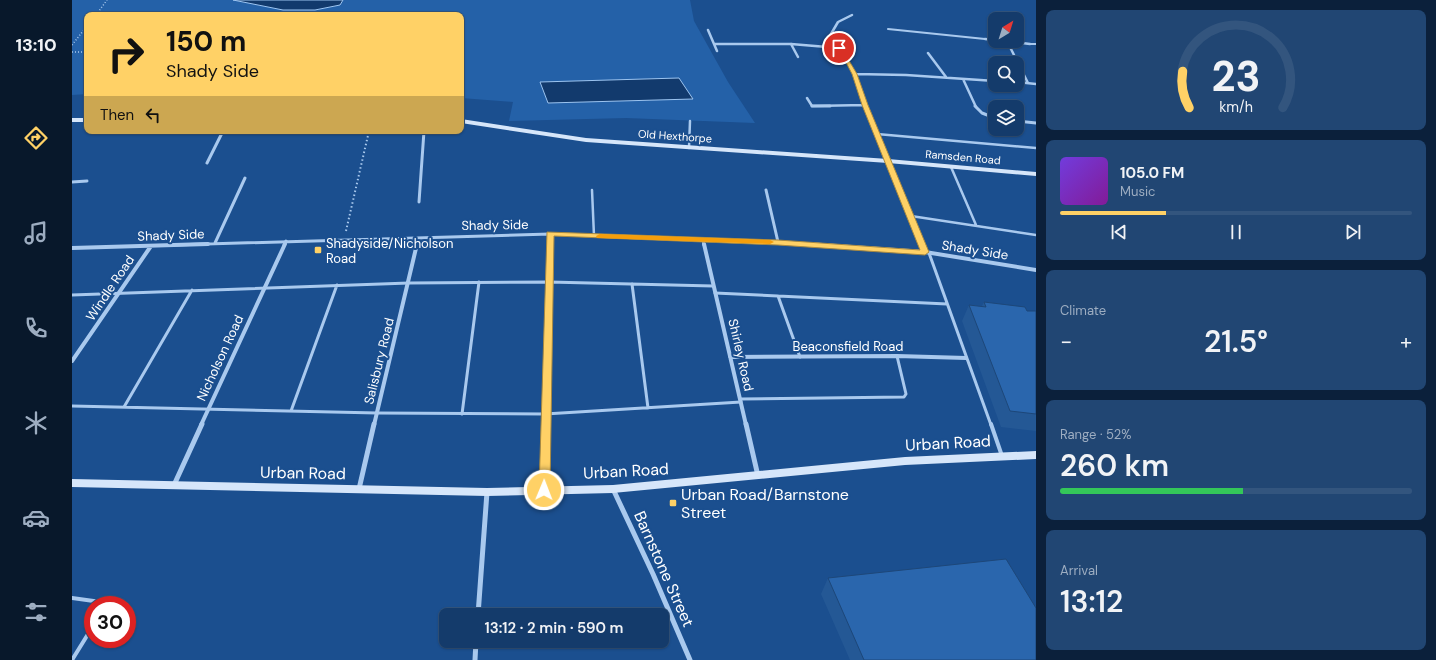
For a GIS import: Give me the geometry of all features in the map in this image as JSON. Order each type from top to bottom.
[{"type":"street","points":[[852,14],[841,19],[834,25],[831,34],[854,74],[865,105],[927,253]]},
{"type":"street","points":[[708,30],[717,51]]},
{"type":"street","points":[[1024,43],[1030,44]]},
{"type":"street","points":[[714,44],[791,44],[839,48]]},
{"type":"street","points":[[791,44],[798,58]]},
{"type":"street","points":[[1010,48],[1028,83]]},
{"type":"street","points":[[928,53],[946,77]]},
{"type":"street","points":[[854,74],[906,75],[988,80]]},
{"type":"street","points":[[963,78],[979,112],[988,117]]},
{"type":"street","points":[[1024,83],[1036,84]]},
{"type":"street","points":[[807,98],[812,106],[865,105]]},
{"type":"street","points":[[72,120],[84,120]]},
{"type":"street","name":"Old Hexthorpe","points":[[464,121],[586,140],[888,161]]},
{"type":"street","points":[[1024,122],[1036,123]]},
{"type":"street","points":[[207,162],[221,134]]},
{"type":"street","points":[[419,202],[424,134]]},
{"type":"street","name":"Ramsden Road","points":[[888,161],[1036,174]]},
{"type":"street","points":[[215,243],[245,178]]},
{"type":"street","points":[[72,182],[87,181]]},
{"type":"street","points":[[766,190],[778,242]]},
{"type":"street","points":[[544,490],[550,234]]},
{"type":"street","name":"Shady Side","points":[[72,248],[550,234],[778,242],[927,253],[1036,270]]},
{"type":"street","name":"Salisbury Road","points":[[359,489],[409,283],[418,238]]},
{"type":"street","name":"Shirley Road","points":[[703,239],[758,476]]},
{"type":"street","name":"Nicholson Road","points":[[174,485],[286,241]]},
{"type":"street","name":"Windle Road","points":[[72,361],[151,246]]},
{"type":"street","name":"Beaconsfield Road","points":[[730,357],[897,356],[966,358]]},
{"type":"street","name":"Urban Road","points":[[72,483],[487,492],[613,489],[905,461],[1036,455]]},
{"type":"street","name":"Barnstone Street","points":[[613,489],[653,574],[690,660]]},
{"type":"street","points":[[479,608],[487,492]]},
{"type":"street","points":[[475,660],[476,648]]},
{"type":"lane","points":[[888,29],[985,39]]},
{"type":"lane","points":[[1030,44],[1036,44]]},
{"type":"lane","points":[[689,148],[690,121]]},
{"type":"lane","points":[[877,134],[1036,148]]},
{"type":"lane","points":[[951,167],[976,225]]},
{"type":"lane","points":[[592,190],[594,236]]},
{"type":"lane","points":[[911,216],[1036,235]]},
{"type":"lane","points":[[927,253],[948,304],[1002,456]]},
{"type":"lane","points":[[462,414],[479,282]]},
{"type":"lane","points":[[72,295],[265,287],[479,282],[714,286]]},
{"type":"lane","points":[[632,284],[648,408]]},
{"type":"lane","points":[[292,411],[337,285]]},
{"type":"lane","points":[[124,407],[192,290]]},
{"type":"lane","points":[[715,293],[948,304]]},
{"type":"lane","points":[[778,296],[800,357]]},
{"type":"lane","points":[[72,406],[377,413],[545,414],[740,401],[904,397],[906,394],[897,356]]},
{"type":"lane","points":[[72,598],[84,600]]},
{"type":"lane","points":[[72,660],[84,641]]},
{"type":"path","points":[[98,12],[107,0]]},
{"type":"path","points":[[72,45],[84,30]]},
{"type":"path","points":[[72,52],[84,52]]},
{"type":"path","points":[[344,240],[368,134]]},
{"type":"shaded area","points":[[72,0],[690,0],[694,21],[728,82],[755,123],[626,118],[509,121],[513,102],[464,98],[464,12],[84,12],[84,94],[72,95]]},
{"type":"shaded area","points":[[233,0],[343,0],[340,5],[315,10],[283,10]]},
{"type":"shaded area","points":[[679,78],[693,99],[548,103],[540,82]]},
{"type":"building","points":[[984,302],[1025,307],[1027,311],[1036,311],[1036,414],[1010,411],[969,305],[986,307]]},
{"type":"building","points":[[1006,559],[1036,608],[1036,660],[864,660],[828,578]]},
{"type":"slow traffic","points":[[600,236],[770,242]]},
{"type":"place","name":"Shadyside/Nicholson Road","points":[[318,250]]},
{"type":"place","name":"Urban Road/Barnstone Street","points":[[673,503]]},
{"type":"route","points":[[544,490],[550,234],[778,242],[925,252],[865,105],[854,74],[839,48]]}]
